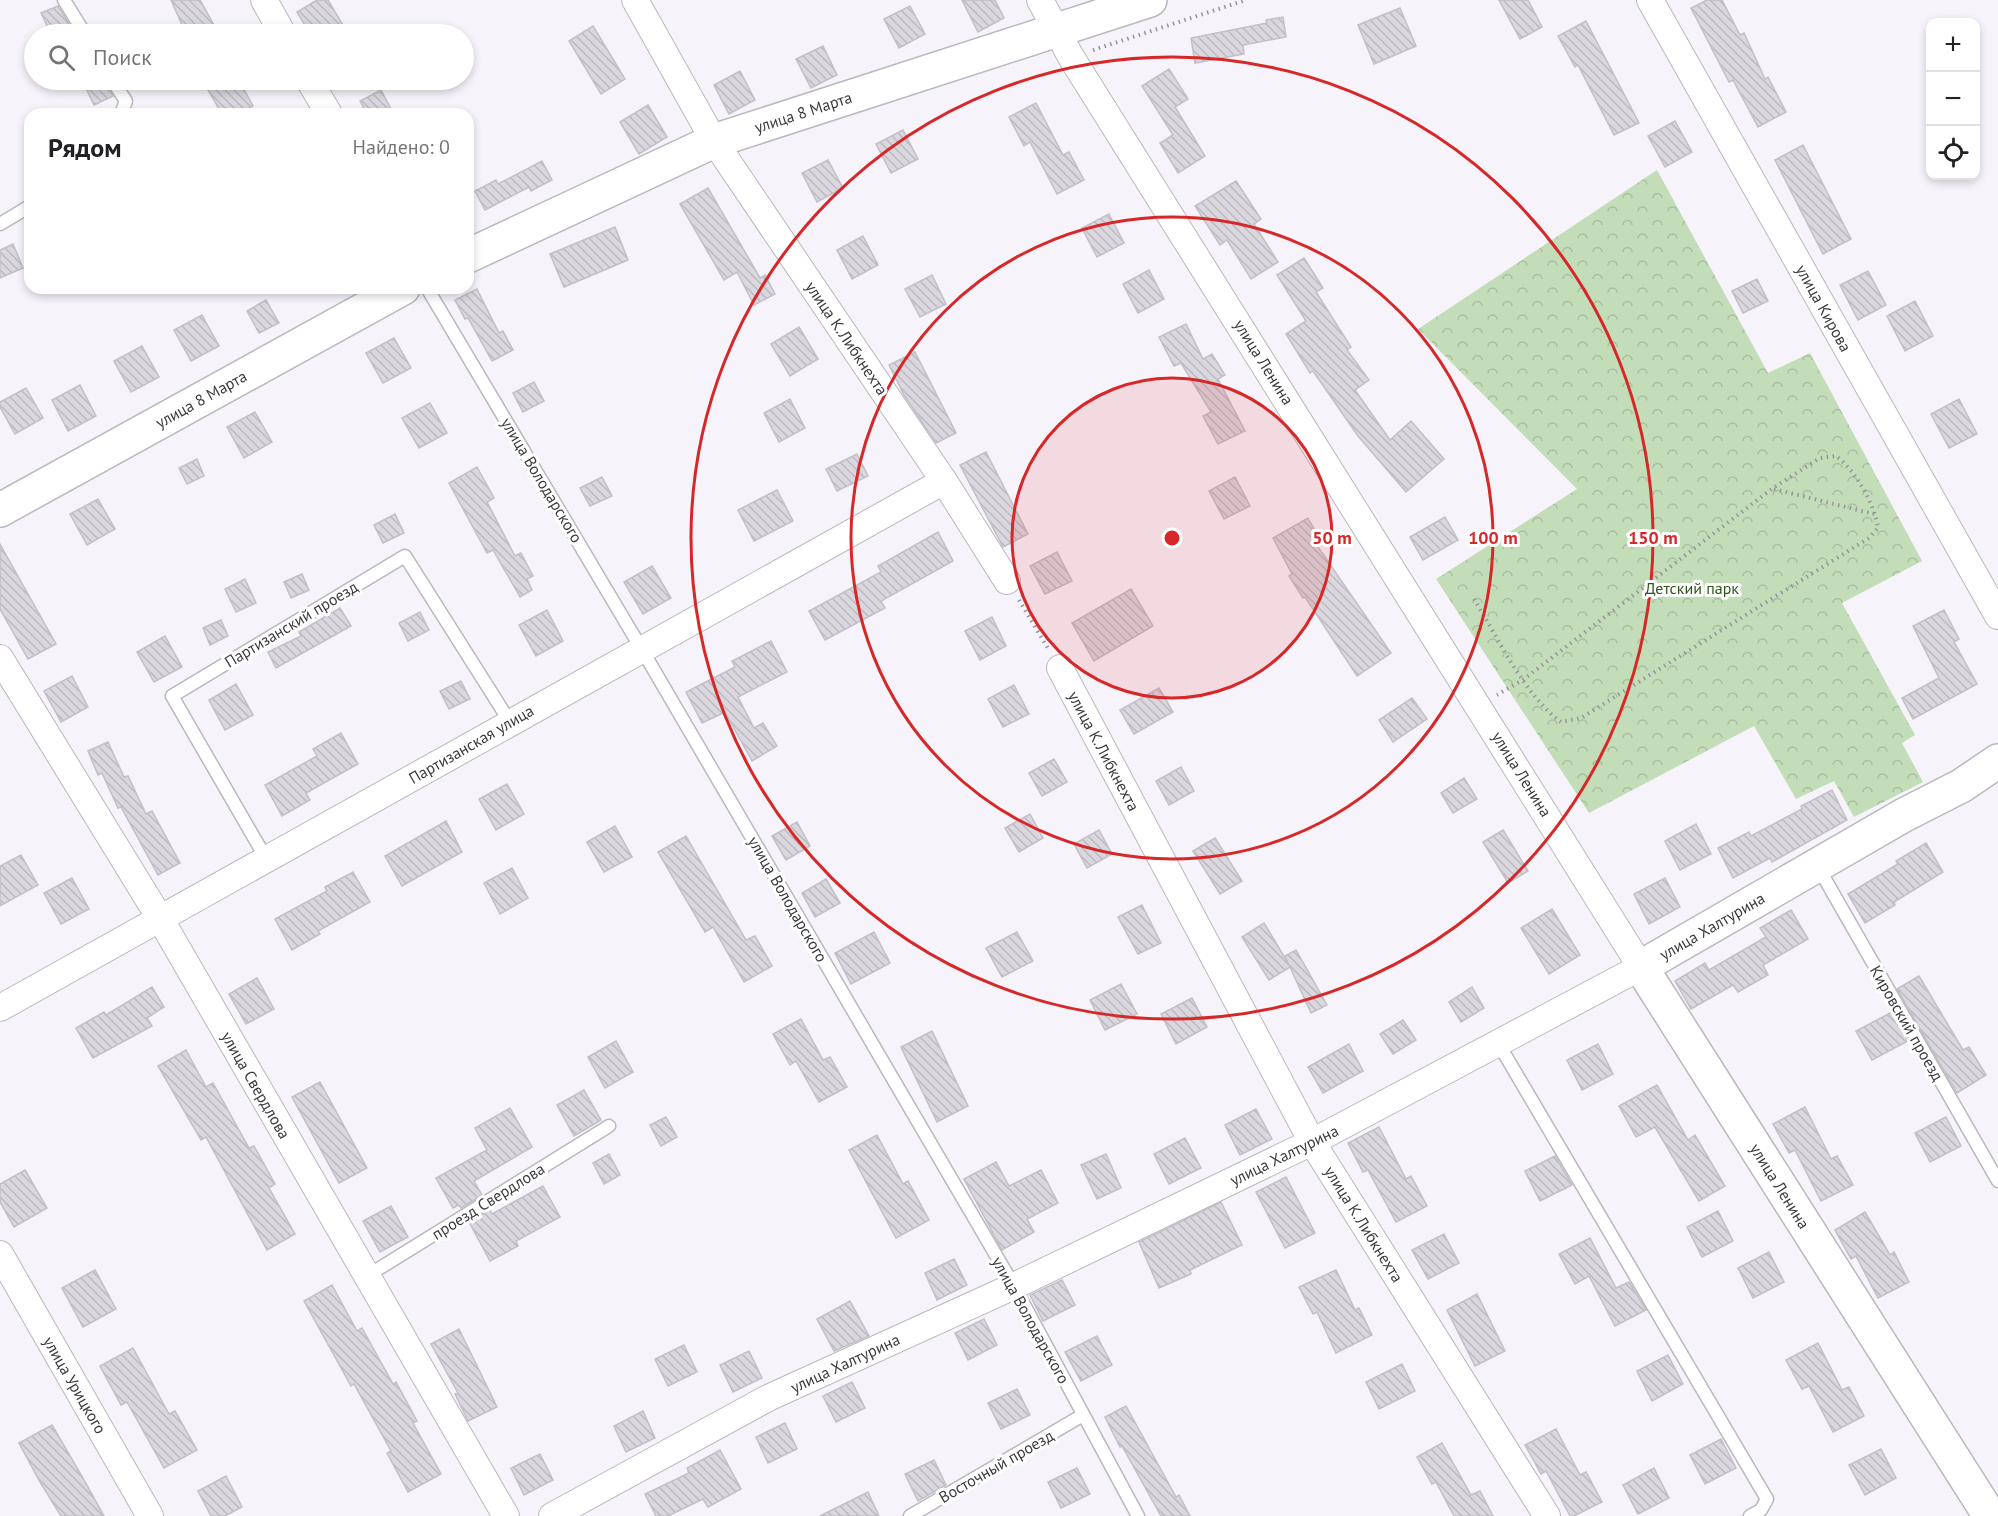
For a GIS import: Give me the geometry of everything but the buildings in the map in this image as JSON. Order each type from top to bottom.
[{"type":"main road","name":"улица 8 Марта","points":[[474,253],[714,141],[1063,44],[1150,0]]},
{"type":"main road","name":"улица 8 Марта","points":[[0,510],[392,294]]},
{"type":"main road","name":"улица Халтурина","points":[[1641,967],[1904,815],[1961,786],[1998,761]]},
{"type":"main road","name":"улица Ленина","points":[[1641,967],[1990,1516]]},
{"type":"street","points":[[264,0],[278,24]]},
{"type":"street","name":"улица К.Либкнехта","points":[[635,0],[714,141],[944,481],[1007,581]]},
{"type":"street","name":"улица Ленина","points":[[1040,0],[1063,44],[1480,706],[1641,967]]},
{"type":"street","name":"улица Кирова","points":[[1650,0],[1998,616]]},
{"type":"street","points":[[315,90],[325,108]]},
{"type":"street","name":"Партизанская улица","points":[[0,1008],[161,920],[641,648],[944,481]]},
{"type":"street","name":"улица Свердлова","points":[[0,658],[161,920],[506,1516]]},
{"type":"street","name":"улица К.Либкнехта","points":[[1060,668],[1312,1142],[1547,1516]]},
{"type":"street","name":"улица Халтурина","points":[[552,1516],[768,1398],[1014,1286],[1312,1142],[1641,967]]},
{"type":"street","name":"улица Урицкого","points":[[0,1254],[150,1516]]},
{"type":"lane","points":[[64,0],[79,24]]},
{"type":"lane","points":[[119,90],[126,101],[123,108]]},
{"type":"lane","points":[[0,224],[24,210]]},
{"type":"lane","name":"улица Володарского","points":[[432,294],[1014,1286],[1138,1516]]},
{"type":"lane","name":"Партизанский проезд","points":[[267,860],[172,696],[405,556],[510,722]]},
{"type":"lane","name":"Кировский проезд","points":[[1817,866],[1998,1181]]},
{"type":"lane","points":[[1498,1043],[1767,1499],[1761,1510],[1750,1516]]},
{"type":"lane","name":"проезд Свердлова","points":[[367,1276],[609,1126]]},
{"type":"lane","name":"Восточный проезд","points":[[910,1516],[1083,1415]]},
{"type":"path","points":[[1063,44],[1246,0]]},
{"type":"path","points":[[1474,599],[1524,679],[1544,710],[1562,722],[1581,718],[1869,538],[1878,528],[1876,514],[1848,465],[1836,456],[1820,458],[1773,488],[1524,679],[1480,706]]},
{"type":"path","points":[[1773,488],[1876,514]]},
{"type":"path","points":[[1007,581],[1060,668]]},
{"type":"green space","name":"Детский парк","points":[[1657,170],[1768,373],[1810,353],[1922,561],[1842,603],[1915,735],[1902,743],[1923,782],[1854,817],[1834,781],[1796,799],[1754,726],[1589,813],[1436,579],[1577,489],[1418,329]]}]
